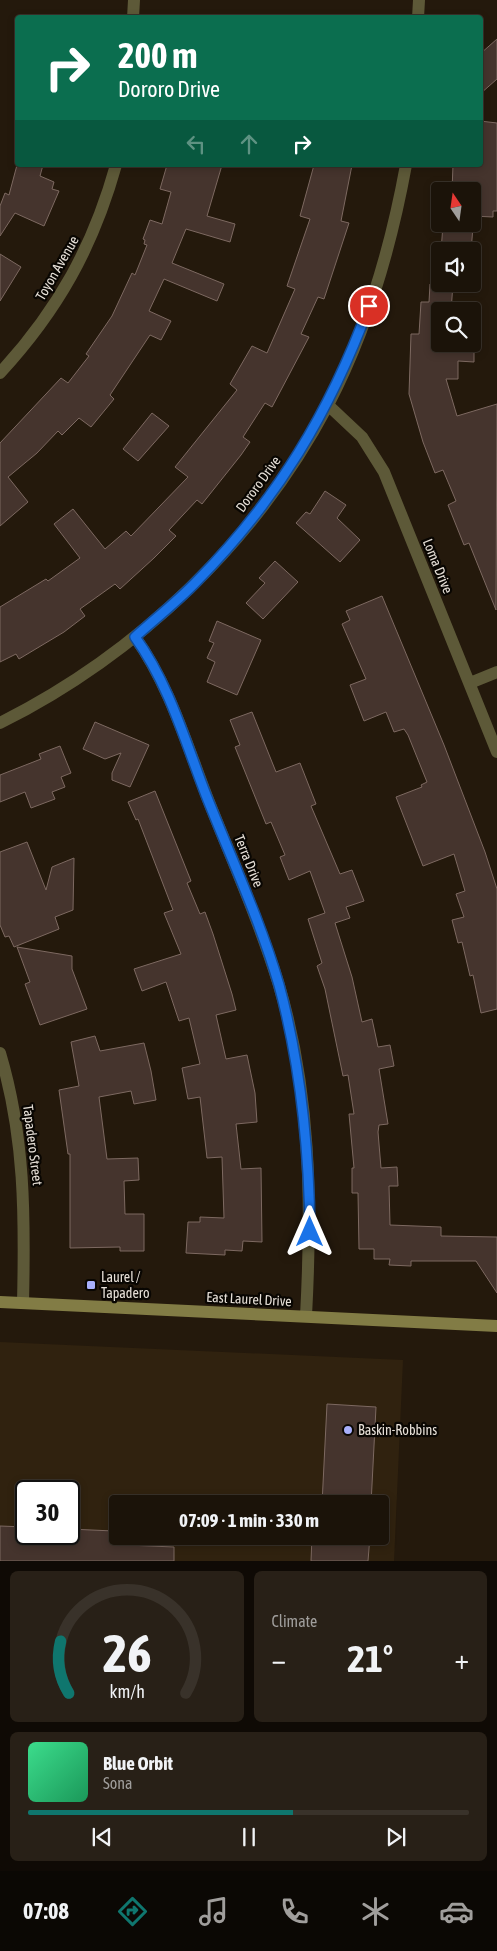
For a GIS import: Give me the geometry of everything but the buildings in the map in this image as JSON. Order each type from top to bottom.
[{"type":"main road","name":"East Laurel Drive","points":[[0,1302],[497,1326]]},
{"type":"street","points":[[133,15],[134,0]]},
{"type":"street","points":[[418,15],[419,0]]},
{"type":"street","name":"Toyon Avenue","points":[[0,373],[36,331],[73,275],[101,216],[115,167]]},
{"type":"street","name":"Dororo Drive","points":[[0,723],[70,683],[135,637],[197,582],[240,535],[279,484],[328,404],[355,346],[382,269],[406,167]]},
{"type":"street","name":"Loma Drive","points":[[328,404],[353,426],[378,460],[497,752]]},
{"type":"street","name":"Terra Drive","points":[[135,637],[160,677],[261,932],[285,1009],[300,1082],[308,1160],[310,1232],[306,1316]]},
{"type":"street","points":[[470,683],[497,672]]},
{"type":"street","name":"Tapadero Street","points":[[0,1053],[14,1105],[21,1152],[24,1215],[23,1303]]},
{"type":"shaded area","points":[[0,1342],[403,1360],[394,1561],[0,1561]]},
{"type":"place","name":"Laurel / Tapadero","points":[[91,1285]]},
{"type":"place","name":"Baskin-Robbins","points":[[348,1430]]},
{"type":"route","points":[[310,1232],[306,1128],[291,1034],[278,984],[261,932],[160,677],[135,637],[180,598],[215,563],[240,535],[279,484],[305,445],[328,404],[355,346],[369,306]]}]
